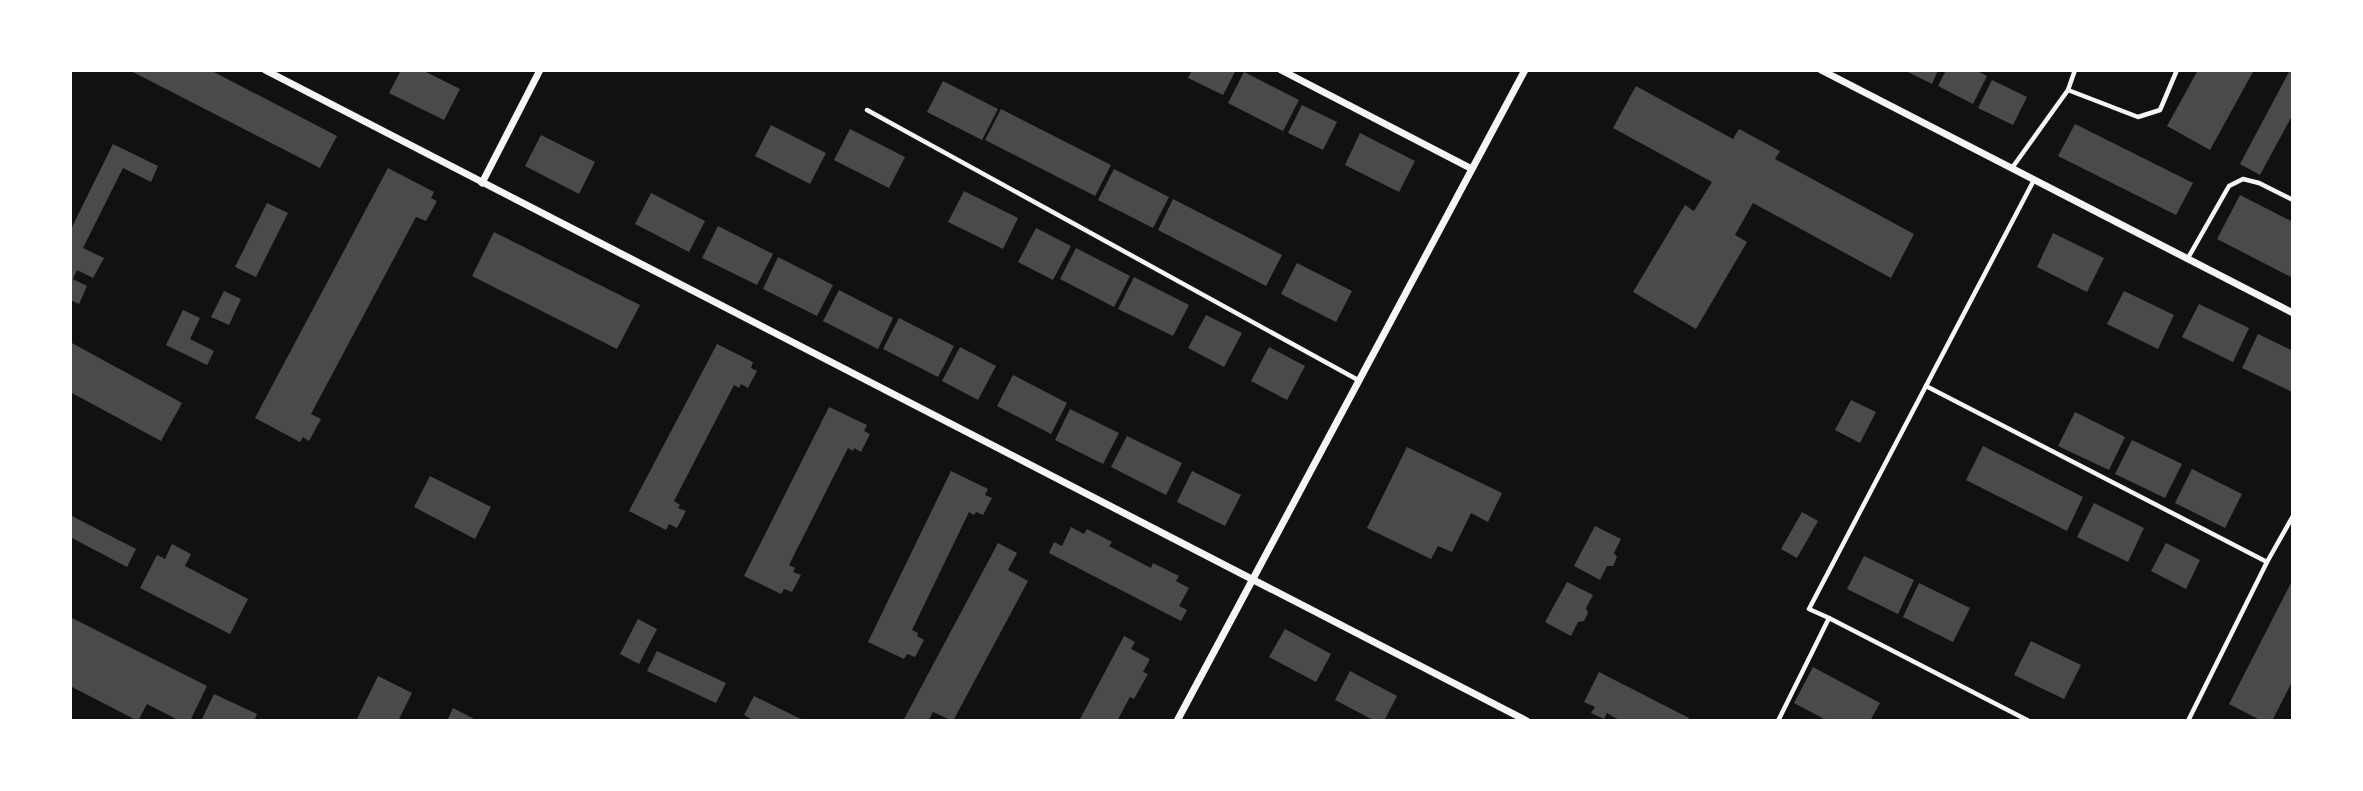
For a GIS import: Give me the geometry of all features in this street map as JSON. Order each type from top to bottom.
[{"type":"street","points":[[265,70],[1527,721]]},
{"type":"street","points":[[482,183],[540,70]]},
{"type":"street","points":[[1281,70],[1472,169]]},
{"type":"street","points":[[1177,721],[1525,70]]},
{"type":"street","points":[[1821,70],[2293,313]]},
{"type":"lane","points":[[2012,168],[2067,90],[2075,70]]},
{"type":"lane","points":[[2067,90],[2138,117],[2160,110],[2177,70]]},
{"type":"lane","points":[[867,110],[1359,380]]},
{"type":"lane","points":[[2188,259],[2229,186],[2243,179],[2259,183],[2293,200]]},
{"type":"lane","points":[[2029,721],[1809,609],[2034,180]]},
{"type":"lane","points":[[1926,386],[2267,562]]},
{"type":"lane","points":[[2188,721],[2267,562],[2292,518]]},
{"type":"lane","points":[[1778,721],[1829,618]]},
{"type":"building","points":[[129,70],[210,70],[337,136],[320,168]]},
{"type":"building","points":[[401,70],[422,70],[460,89],[444,120],[389,93]]},
{"type":"building","points":[[1192,70],[1236,70],[1223,95],[1188,78]]},
{"type":"building","points":[[1904,70],[1938,70],[1932,84]]},
{"type":"building","points":[[1946,70],[1975,70],[1987,76],[1973,104],[1938,86]]},
{"type":"building","points":[[2198,70],[2254,70],[2210,150],[2167,126]]},
{"type":"building","points":[[2290,70],[2293,70],[2293,114],[2260,175],[2240,164]]},
{"type":"building","points":[[1244,72],[1299,100],[1283,131],[1228,103]]},
{"type":"building","points":[[1992,80],[2027,97],[2013,125],[1978,108]]},
{"type":"building","points":[[943,81],[998,109],[982,140],[927,112]]},
{"type":"building","points":[[1636,86],[1733,139],[1739,129],[1780,151],[1775,159],[1914,234],[1891,278],[1753,203],[1735,235],[1747,242],[1696,329],[1633,292],[1685,205],[1694,211],[1712,182],[1613,128]]},
{"type":"building","points":[[1302,105],[1337,122],[1323,150],[1288,133]]},
{"type":"building","points":[[1001,109],[1111,165],[1095,196],[985,140]]},
{"type":"building","points":[[2075,124],[2193,183],[2176,215],[2058,156]]},
{"type":"building","points":[[771,125],[826,153],[810,184],[755,156]]},
{"type":"building","points":[[850,129],[905,157],[889,188],[834,160]]},
{"type":"building","points":[[1360,133],[1415,161],[1399,192],[1345,165]]},
{"type":"building","points":[[541,135],[595,162],[579,194],[525,166]]},
{"type":"building","points":[[113,144],[158,166],[151,182],[123,168],[83,248],[104,258],[93,278],[77,270],[73,279],[87,286],[79,304],[70,300],[70,231]]},
{"type":"building","points":[[388,168],[434,192],[431,198],[437,201],[426,221],[416,217],[311,414],[321,419],[309,441],[303,437],[300,442],[255,418]]},
{"type":"building","points":[[1114,169],[1169,197],[1153,228],[1098,200]]},
{"type":"building","points":[[964,191],[1018,218],[1003,249],[948,222]]},
{"type":"building","points":[[651,193],[705,221],[689,252],[635,224]]},
{"type":"building","points":[[2240,195],[2293,222],[2293,278],[2217,239]]},
{"type":"building","points":[[1173,199],[1282,255],[1266,286],[1158,230]]},
{"type":"building","points":[[267,203],[288,213],[256,277],[235,267]]},
{"type":"building","points":[[718,226],[773,254],[757,285],[702,258]]},
{"type":"building","points":[[1036,228],[1071,246],[1053,280],[1018,262]]},
{"type":"building","points":[[494,232],[640,305],[617,349],[472,276]]},
{"type":"building","points":[[2053,233],[2104,258],[2087,292],[2037,267]]},
{"type":"building","points":[[1076,248],[1130,276],[1114,307],[1060,279]]},
{"type":"building","points":[[778,257],[833,285],[817,316],[763,289]]},
{"type":"building","points":[[1297,263],[1352,291],[1336,322],[1281,294]]},
{"type":"building","points":[[1134,277],[1189,305],[1173,336],[1118,309]]},
{"type":"building","points":[[839,290],[893,318],[878,349],[823,321]]},
{"type":"building","points":[[224,291],[241,299],[229,325],[211,317]]},
{"type":"building","points":[[2124,291],[2174,315],[2158,349],[2107,324]]},
{"type":"building","points":[[2199,304],[2249,328],[2233,362],[2182,337]]},
{"type":"building","points":[[183,310],[200,318],[190,339],[214,351],[207,365],[166,345]]},
{"type":"building","points":[[1206,315],[1242,333],[1224,367],[1188,348]]},
{"type":"building","points":[[899,318],[954,346],[938,377],[883,349]]},
{"type":"building","points":[[2258,334],[2293,351],[2292,392],[2242,368]]},
{"type":"building","points":[[70,342],[182,403],[161,441],[70,392]]},
{"type":"building","points":[[717,344],[753,362],[751,368],[757,371],[748,388],[741,384],[739,388],[734,385],[674,501],[680,505],[678,508],[686,511],[677,528],[669,524],[666,530],[629,511]]},
{"type":"building","points":[[960,347],[996,366],[978,400],[942,381]]},
{"type":"building","points":[[1269,347],[1305,366],[1287,400],[1251,381]]},
{"type":"building","points":[[1013,375],[1067,403],[1051,434],[997,406]]},
{"type":"building","points":[[1851,400],[1876,412],[1860,443],[1835,430]]},
{"type":"building","points":[[829,407],[867,425],[864,431],[870,434],[861,452],[848,448],[789,565],[795,568],[793,572],[801,575],[792,592],[784,589],[781,594],[744,576]]},
{"type":"building","points":[[1070,409],[1119,433],[1103,464],[1055,440]]},
{"type":"building","points":[[2075,412],[2125,437],[2109,470],[2058,446]]},
{"type":"building","points":[[1127,436],[1182,463],[1166,495],[1111,467]]},
{"type":"building","points":[[2132,440],[2182,464],[2165,498],[2115,474]]},
{"type":"building","points":[[1983,446],[2083,497],[2067,531],[1966,480]]},
{"type":"building","points":[[1407,447],[1502,493],[1488,522],[1471,513],[1452,552],[1438,546],[1431,559],[1367,528]]},
{"type":"building","points":[[2192,469],[2242,494],[2225,528],[2175,503]]},
{"type":"building","points":[[951,471],[988,489],[985,495],[992,498],[983,515],[969,512],[912,630],[924,640],[915,657],[907,654],[904,659],[868,642]]},
{"type":"building","points":[[1192,471],[1241,495],[1225,526],[1177,502]]},
{"type":"building","points":[[430,476],[491,507],[475,539],[414,507]]},
{"type":"building","points":[[2094,503],[2144,528],[2128,562],[2077,537]]},
{"type":"building","points":[[1802,512],[1818,521],[1797,558],[1781,549]]},
{"type":"building","points":[[70,515],[136,549],[127,567],[70,537]]},
{"type":"building","points":[[1595,526],[1621,539],[1614,553],[1617,557],[1613,566],[1607,566],[1600,580],[1574,566]]},
{"type":"building","points":[[1071,527],[1084,534],[1087,529],[1112,542],[1109,546],[1151,568],[1153,563],[1179,576],[1176,581],[1189,588],[1179,606],[1187,610],[1181,621],[1049,553],[1054,542],[1062,546]]},
{"type":"building","points":[[998,543],[1017,553],[1008,570],[1028,581],[953,721],[933,712],[928,721],[903,721]]},
{"type":"building","points":[[2166,543],[2200,560],[2186,589],[2151,571]]},
{"type":"building","points":[[172,544],[191,554],[185,566],[248,599],[230,634],[140,588],[157,555],[165,559]]},
{"type":"building","points":[[1864,556],[1914,580],[1898,614],[1847,589]]},
{"type":"building","points":[[2293,579],[2293,680],[2272,721],[2262,721],[2229,704]]},
{"type":"building","points":[[1567,582],[1593,595],[1586,608],[1588,613],[1584,621],[1578,622],[1571,636],[1545,622]]},
{"type":"building","points":[[1919,583],[1970,608],[1953,642],[1903,617]]},
{"type":"building","points":[[70,617],[207,686],[190,721],[180,721],[147,704],[138,721],[70,686]]},
{"type":"building","points":[[638,619],[657,629],[639,664],[620,654]]},
{"type":"building","points":[[1285,629],[1331,654],[1316,682],[1269,657]]},
{"type":"building","points":[[1124,636],[1135,642],[1131,649],[1150,659],[1143,672],[1148,674],[1134,699],[1130,697],[1117,721],[1079,721]]},
{"type":"building","points":[[2031,641],[2081,665],[2064,699],[2014,675]]},
{"type":"building","points":[[657,651],[726,683],[716,703],[647,671]]},
{"type":"building","points":[[1813,667],[1880,703],[1870,721],[1828,721],[1794,703]]},
{"type":"building","points":[[1350,671],[1397,696],[1384,721],[1375,721],[1335,700]]},
{"type":"building","points":[[1599,672],[1689,718],[1688,721],[1621,721],[1607,713],[1604,719],[1591,713],[1595,707],[1584,702]]},
{"type":"building","points":[[378,676],[412,693],[398,721],[356,721]]},
{"type":"building","points":[[214,694],[257,714],[254,721],[201,721]]},
{"type":"building","points":[[754,696],[805,721],[755,721],[744,715]]},
{"type":"building","points":[[453,708],[478,721],[447,721]]}]
